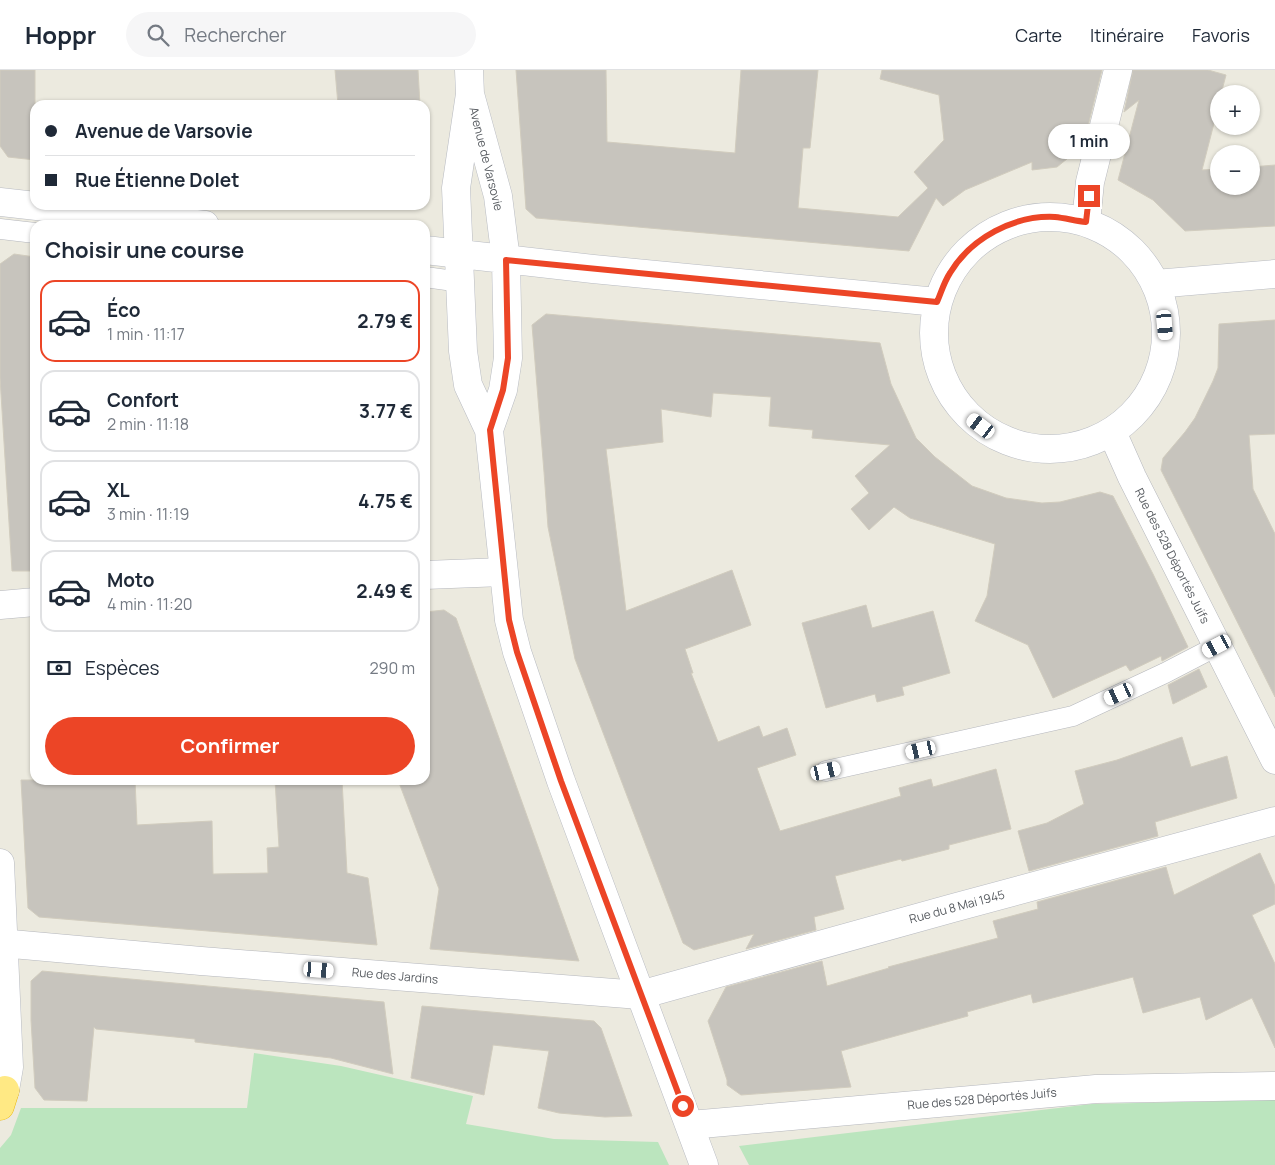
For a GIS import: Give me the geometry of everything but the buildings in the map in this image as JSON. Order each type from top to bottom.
[{"type":"street","points":[[1086,222],[1090,182],[1118,70]]},
{"type":"street","name":"Avenue de Varsovie","points":[[469,82],[456,188],[462,282],[463,351],[468,385],[490,430],[509,620],[520,660],[561,781],[702,1161]]},
{"type":"street","name":"Avenue de Varsovie","points":[[469,82],[498,196],[506,260],[508,358],[503,390],[490,430]]},
{"type":"street","points":[[0,202],[30,205]]},
{"type":"street","points":[[71,210],[160,220]]},
{"type":"street","points":[[1055,217],[1086,222],[1114,237],[1138,258],[1155,284],[1164,311],[1166,338],[1162,366],[1150,392],[1134,414],[1112,432],[1075,447],[1035,449],[997,438],[965,414],[943,380],[933,342],[937,302],[950,274],[969,249],[994,231],[1024,220],[1055,217]]},
{"type":"street","points":[[430,251],[506,260],[937,302]]},
{"type":"street","points":[[1155,284],[1275,274]]},
{"type":"street","name":"Rue des 528 Déportés Juifs","points":[[1112,432],[1132,477],[1275,760]]},
{"type":"street","points":[[430,575],[503,572]]},
{"type":"street","points":[[0,605],[30,602]]},
{"type":"street","name":"Rue du 8 Mai 1945","points":[[640,995],[1275,821]]},
{"type":"street","points":[[0,863],[2,943],[9,1067],[2,1098]]},
{"type":"street","name":"Rue des Jardins","points":[[2,943],[211,962],[640,995]]},
{"type":"street","name":"Rue des 528 Déportés Juifs","points":[[690,1125],[1096,1089],[1275,1086]]},
{"type":"lane","points":[[0,229],[30,232]]},
{"type":"lane","points":[[430,278],[462,282]]},
{"type":"lane","points":[[826,771],[1073,716],[1165,673],[1217,646]]},
{"type":"green space","points":[[254,1053],[341,1066],[473,1096],[466,1124],[554,1139],[658,1142],[669,1165],[0,1165],[0,1148],[11,1135],[21,1108],[247,1108]]},
{"type":"green space","points":[[1275,1100],[1275,1165],[749,1165],[739,1146],[1092,1104]]},
{"type":"route","points":[[683,1106],[561,781],[517,652],[509,620],[490,430],[503,390],[508,358],[506,260],[937,302],[950,274],[969,249],[994,231],[1024,220],[1055,217],[1086,222],[1089,196]]}]
